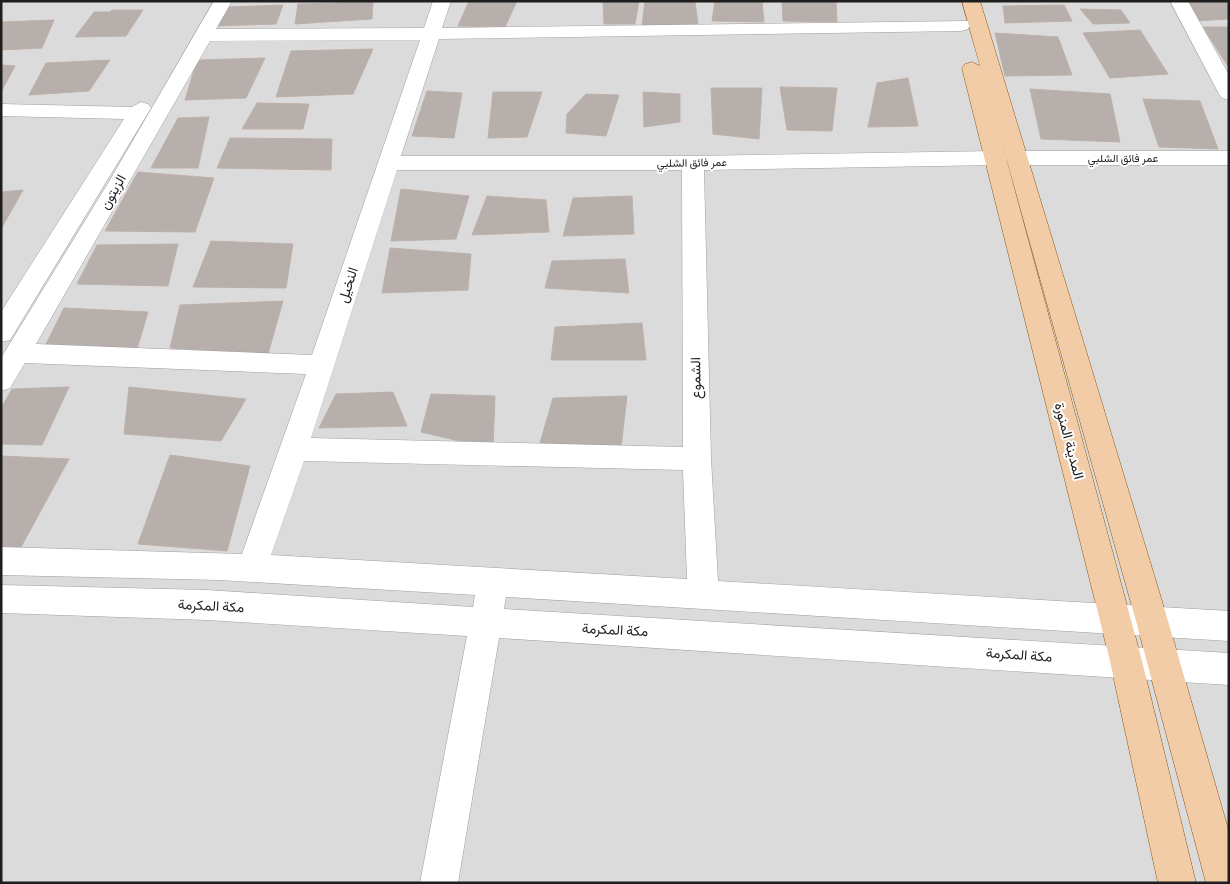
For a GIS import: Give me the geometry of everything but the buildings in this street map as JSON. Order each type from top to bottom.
[{"type":"main road","points":[[962,9],[1152,621],[1225,883]]},
{"type":"main road","name":"المدينة المنورة","points":[[1007,158],[1177,883]]},
{"type":"street","points":[[1,333],[138,113],[205,1]]},
{"type":"street","name":"الزيتون","points":[[1,382],[223,1]]},
{"type":"street","name":"النخيل","points":[[251,568],[294,449],[442,1]]},
{"type":"street","points":[[1179,1],[1229,94]]},
{"type":"street","points":[[204,34],[430,34],[962,9]]},
{"type":"street","points":[[1,110],[138,113]]},
{"type":"street","name":"عمر فائق الشلبي","points":[[388,163],[693,163],[1007,158],[1229,158]]},
{"type":"street","name":"الشموع","points":[[693,163],[697,459],[703,594]]},
{"type":"street","points":[[18,353],[322,365]]},
{"type":"street","points":[[294,449],[697,459]]},
{"type":"street","points":[[1,561],[251,568],[1229,626]]},
{"type":"street","points":[[439,883],[493,582]]},
{"type":"street","name":"مكة المكرمة","points":[[1,599],[207,605],[1126,661],[1229,669]]},
{"type":"shaded area","points":[[1,1],[1229,1],[1229,883],[1,883]]}]
